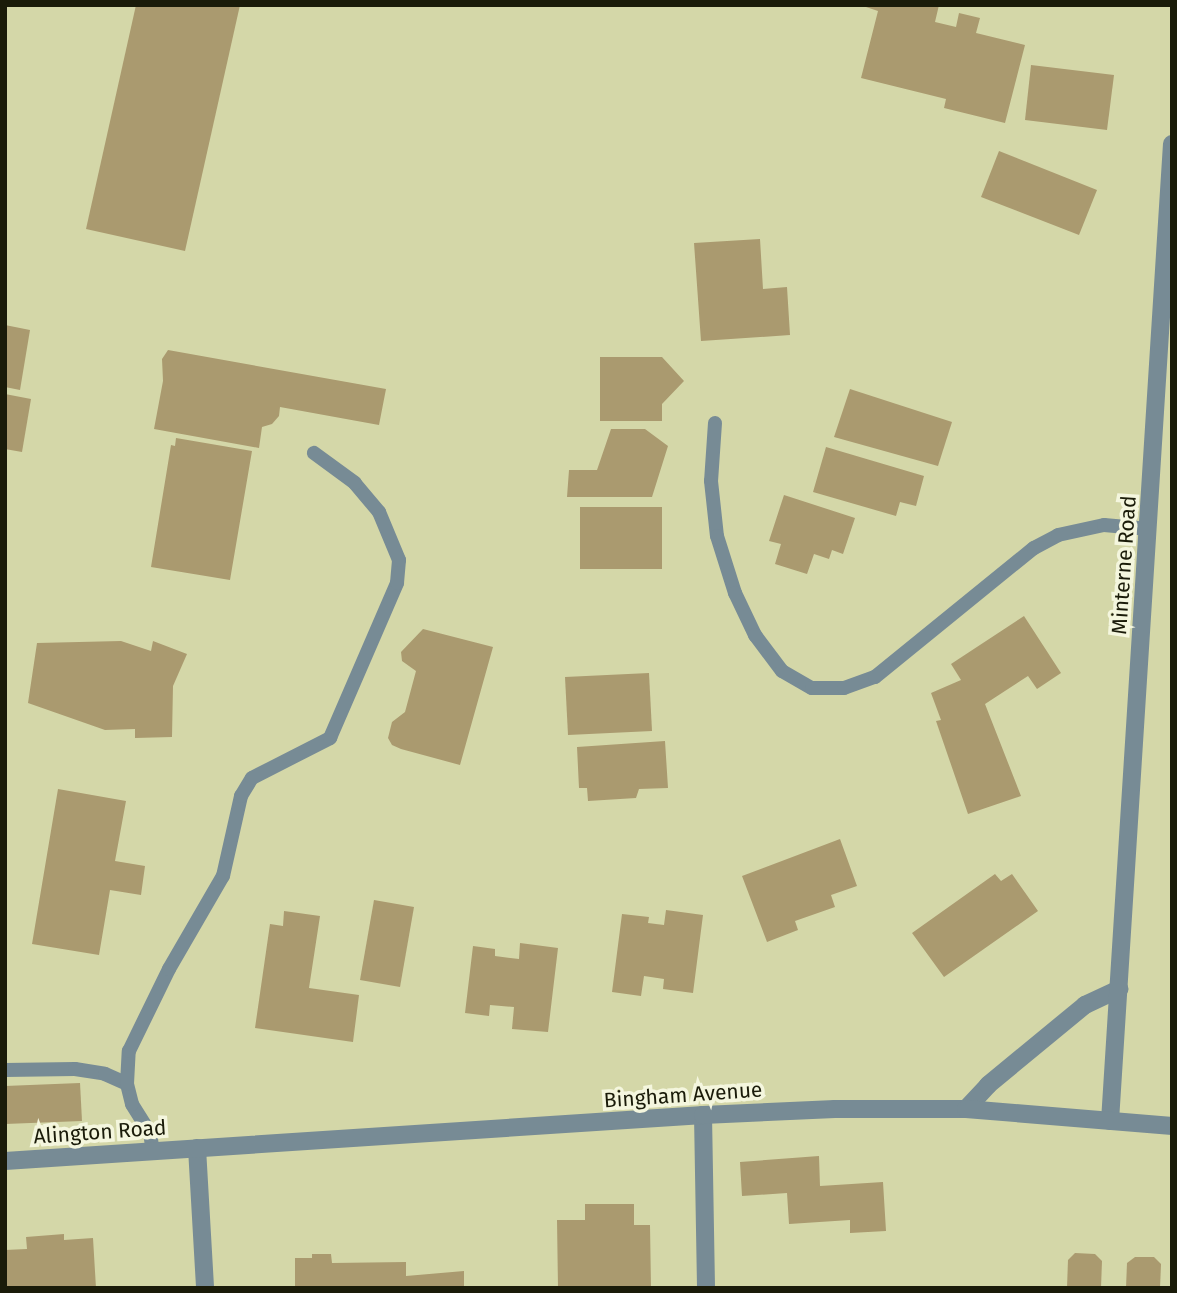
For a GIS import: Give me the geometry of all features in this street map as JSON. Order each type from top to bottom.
[{"type":"street","name":"Minterne Road","points":[[1110,1121],[1150,529],[1172,144]]},
{"type":"street","points":[[966,1109],[988,1085],[1085,1004],[1120,989]]},
{"type":"street","name":"Bingham Avenue","points":[[197,1148],[835,1109],[966,1109],[1172,1126]]},
{"type":"street","points":[[703,1115],[706,1288]]},
{"type":"street","points":[[197,1148],[205,1288]]},
{"type":"street","name":"Alington Road","points":[[5,1161],[197,1148]]},
{"type":"lane","points":[[715,423],[710,481],[717,536],[735,593],[755,635],[782,671],[812,688],[844,688],[875,677],[1034,548],[1058,536],[1104,525],[1150,529]]},
{"type":"lane","points":[[153,1152],[150,1133],[132,1104],[127,1084],[129,1051],[144,1017],[223,876],[241,796],[252,778],[330,738],[397,583],[399,560],[391,535],[379,512],[355,482],[314,453]]},
{"type":"lane","points":[[5,1070],[75,1069],[105,1074],[127,1084]]},
{"type":"building","points":[[136,5],[240,5],[185,251],[86,229]]},
{"type":"building","points":[[860,5],[939,5],[935,22],[956,27],[959,13],[980,18],[976,33],[1025,45],[1005,123],[944,108],[946,99],[861,78],[878,11]]},
{"type":"building","points":[[1031,65],[1114,75],[1107,130],[1025,120]]},
{"type":"building","points":[[999,151],[1097,190],[1079,235],[981,197]]},
{"type":"building","points":[[760,239],[763,289],[787,287],[790,335],[701,341],[694,243]]},
{"type":"building","points":[[5,325],[30,330],[20,390],[5,387]]},
{"type":"building","points":[[168,350],[386,389],[379,425],[280,407],[279,416],[272,424],[262,427],[259,448],[154,429],[163,381],[162,359]]},
{"type":"building","points":[[600,357],[662,357],[684,381],[662,404],[662,421],[600,421]]},
{"type":"building","points":[[850,389],[952,422],[938,466],[834,437]]},
{"type":"building","points":[[5,394],[31,399],[22,452],[5,449]]},
{"type":"building","points":[[611,429],[645,429],[668,446],[652,497],[567,497],[569,470],[597,470]]},
{"type":"building","points":[[176,438],[252,451],[230,580],[151,567],[171,445],[175,446]]},
{"type":"building","points":[[826,447],[924,476],[916,506],[900,502],[896,516],[813,492]]},
{"type":"building","points":[[784,495],[855,518],[843,554],[832,550],[829,559],[814,554],[807,574],[775,564],[781,544],[769,541]]},
{"type":"building","points":[[580,507],[662,507],[662,569],[580,569]]},
{"type":"building","points":[[1024,616],[1061,673],[1037,689],[1028,676],[985,704],[1021,796],[968,814],[936,721],[941,720],[931,693],[961,680],[951,664]]},
{"type":"building","points":[[423,629],[493,647],[460,765],[401,749],[392,745],[388,738],[392,722],[405,712],[416,671],[402,661],[401,652]]},
{"type":"building","points":[[121,641],[151,651],[153,641],[187,654],[173,686],[172,737],[135,738],[135,729],[105,730],[28,703],[37,643]]},
{"type":"building","points":[[649,673],[652,731],[568,735],[565,677]]},
{"type":"building","points":[[665,741],[668,788],[639,789],[636,798],[588,801],[587,788],[579,788],[577,747]]},
{"type":"building","points":[[58,789],[126,801],[115,861],[145,866],[141,895],[110,890],[99,955],[32,944]]},
{"type":"building","points":[[840,839],[857,886],[831,895],[835,907],[795,921],[798,930],[767,942],[742,876]]},
{"type":"building","points":[[995,874],[1001,881],[1012,874],[1038,911],[944,977],[912,933]]},
{"type":"building","points":[[374,900],[414,907],[400,987],[360,980]]},
{"type":"building","points":[[666,910],[703,915],[693,993],[663,989],[664,979],[644,976],[641,996],[612,992],[622,914],[649,917],[648,923],[664,925]]},
{"type":"building","points":[[284,911],[320,916],[309,988],[359,995],[353,1042],[255,1028],[270,924],[283,926]]},
{"type":"building","points":[[520,943],[558,948],[548,1032],[512,1029],[514,1007],[490,1005],[489,1016],[465,1013],[473,946],[495,949],[495,956],[519,959]]},
{"type":"building","points":[[80,1083],[82,1121],[5,1124],[5,1086]]},
{"type":"building","points":[[819,1156],[820,1186],[883,1182],[886,1231],[850,1233],[850,1220],[789,1224],[787,1193],[742,1196],[740,1162]]},
{"type":"building","points":[[585,1204],[634,1204],[634,1225],[650,1225],[651,1288],[558,1288],[557,1220],[585,1220]]},
{"type":"building","points":[[64,1234],[64,1240],[93,1238],[96,1288],[5,1288],[5,1250],[27,1249],[26,1237]]},
{"type":"building","points":[[1075,1253],[1095,1254],[1102,1261],[1101,1288],[1067,1288],[1068,1260]]},
{"type":"building","points":[[312,1254],[331,1254],[332,1263],[406,1262],[406,1276],[464,1271],[464,1288],[295,1288],[295,1258],[312,1258]]},
{"type":"building","points":[[1135,1257],[1154,1257],[1161,1264],[1160,1288],[1126,1288],[1127,1263]]}]
